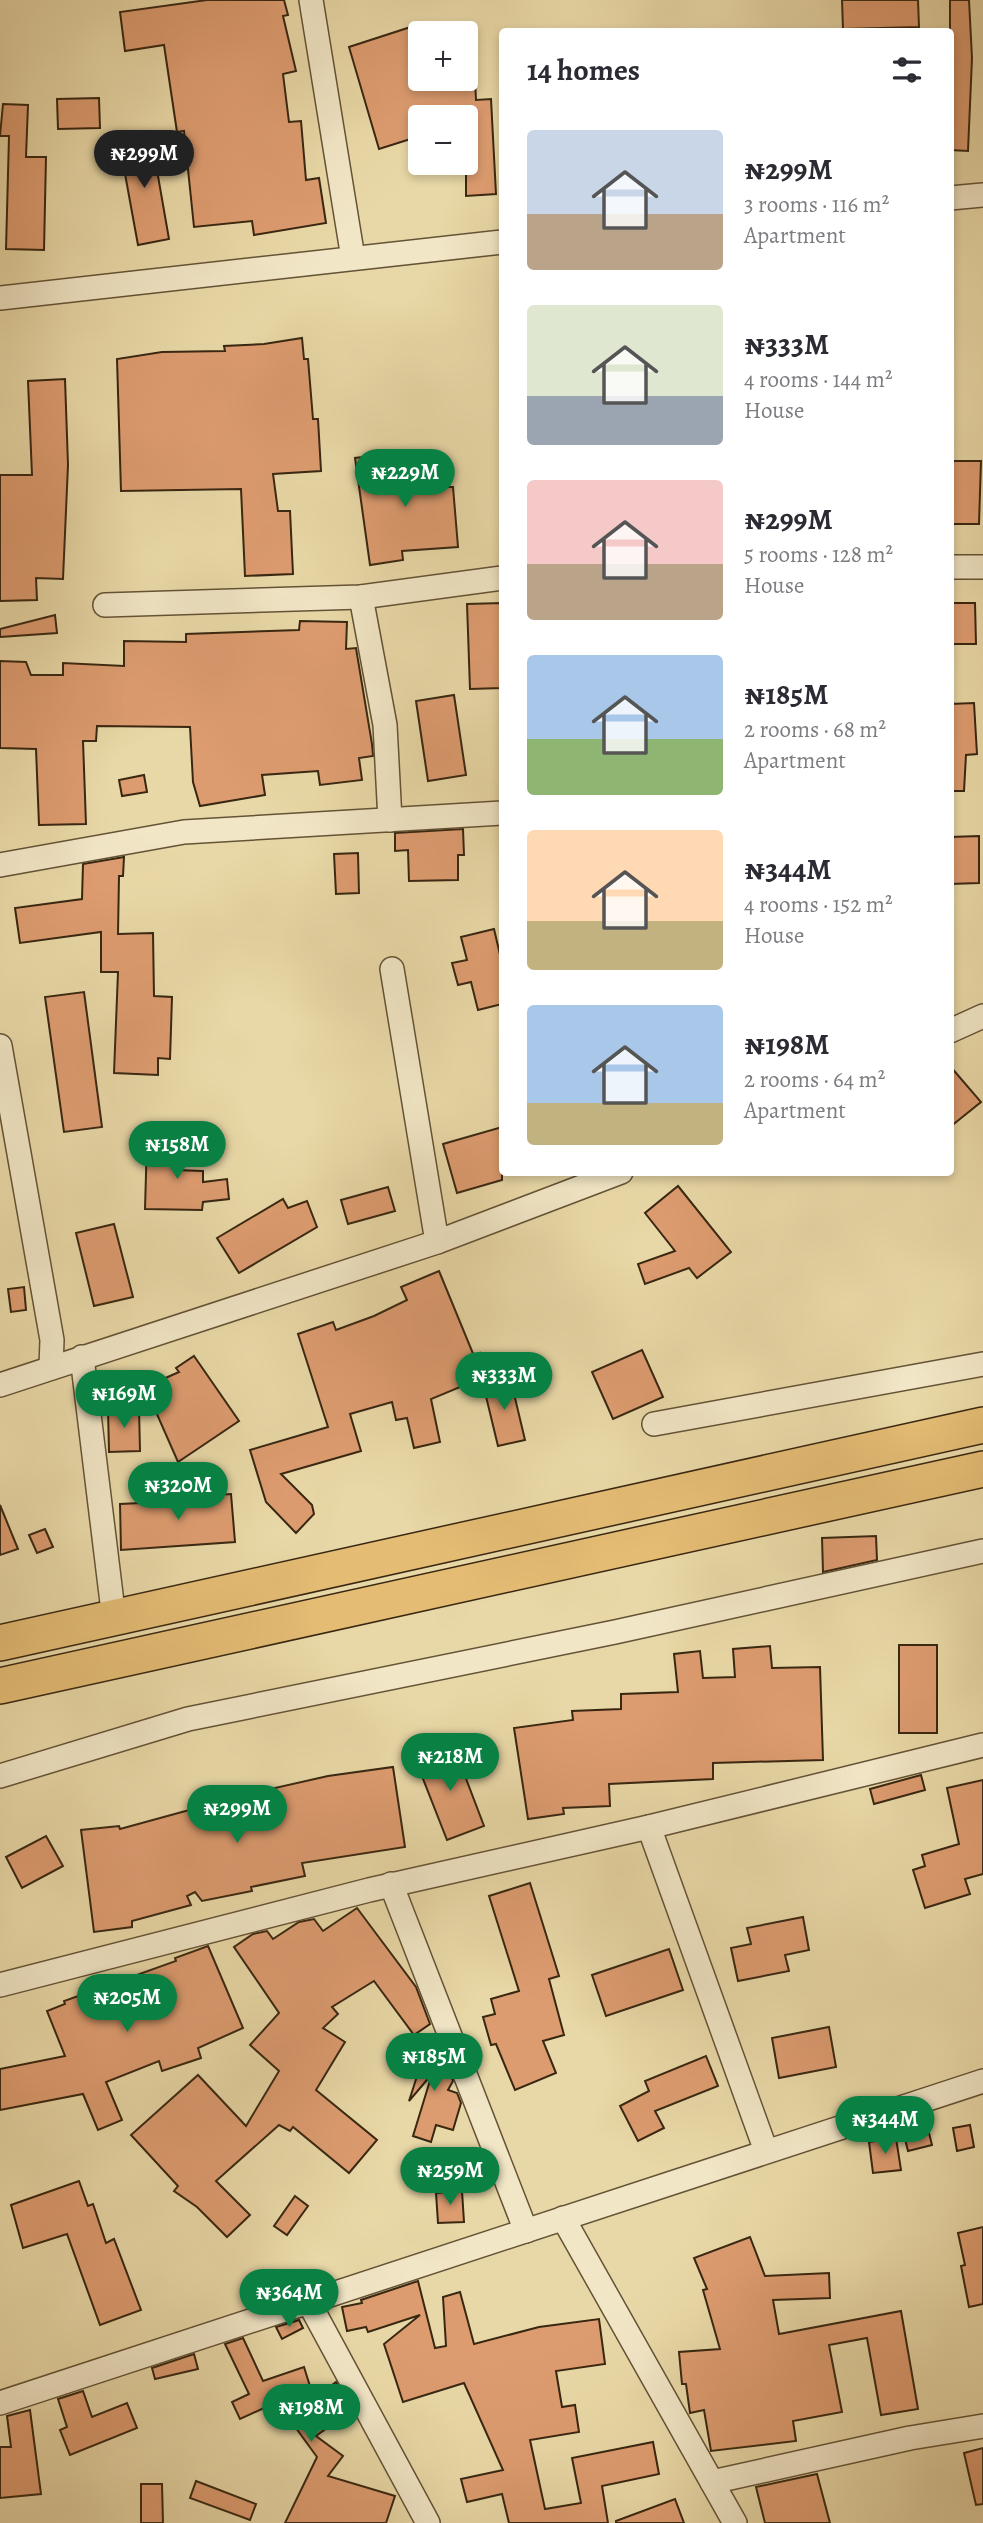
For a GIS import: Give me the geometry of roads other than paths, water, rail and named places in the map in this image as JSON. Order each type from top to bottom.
[{"type":"main road","points":[[0,1643],[983,1425]]},
{"type":"main road","points":[[0,1686],[983,1469]]},
{"type":"street","points":[[311,0],[354,258]]},
{"type":"street","points":[[954,198],[980,200]]},
{"type":"street","points":[[0,298],[499,242]]},
{"type":"street","points":[[954,567],[983,567]]},
{"type":"street","points":[[105,605],[361,597],[499,578]]},
{"type":"street","points":[[361,597],[385,725],[390,820]]},
{"type":"street","points":[[0,865],[184,832],[499,813]]},
{"type":"street","points":[[392,969],[437,1242]]},
{"type":"street","points":[[954,1029],[983,1016]]},
{"type":"street","points":[[0,1046],[52,1340],[51,1367]]},
{"type":"street","points":[[0,1385],[437,1242],[610,1176]]},
{"type":"street","points":[[82,1357],[114,1619]]},
{"type":"street","points":[[654,1424],[983,1364]]},
{"type":"street","points":[[0,1776],[188,1719],[628,1629],[983,1550]]},
{"type":"street","points":[[0,1984],[391,1884],[649,1827],[983,1745]]},
{"type":"street","points":[[649,1827],[766,2151]]},
{"type":"street","points":[[391,1884],[526,2231]]},
{"type":"street","points":[[0,2403],[983,2081]]},
{"type":"street","points":[[563,2218],[735,2523]]},
{"type":"street","points":[[308,2301],[428,2523]]},
{"type":"street","points":[[712,2483],[910,2438],[983,2427]]}]
